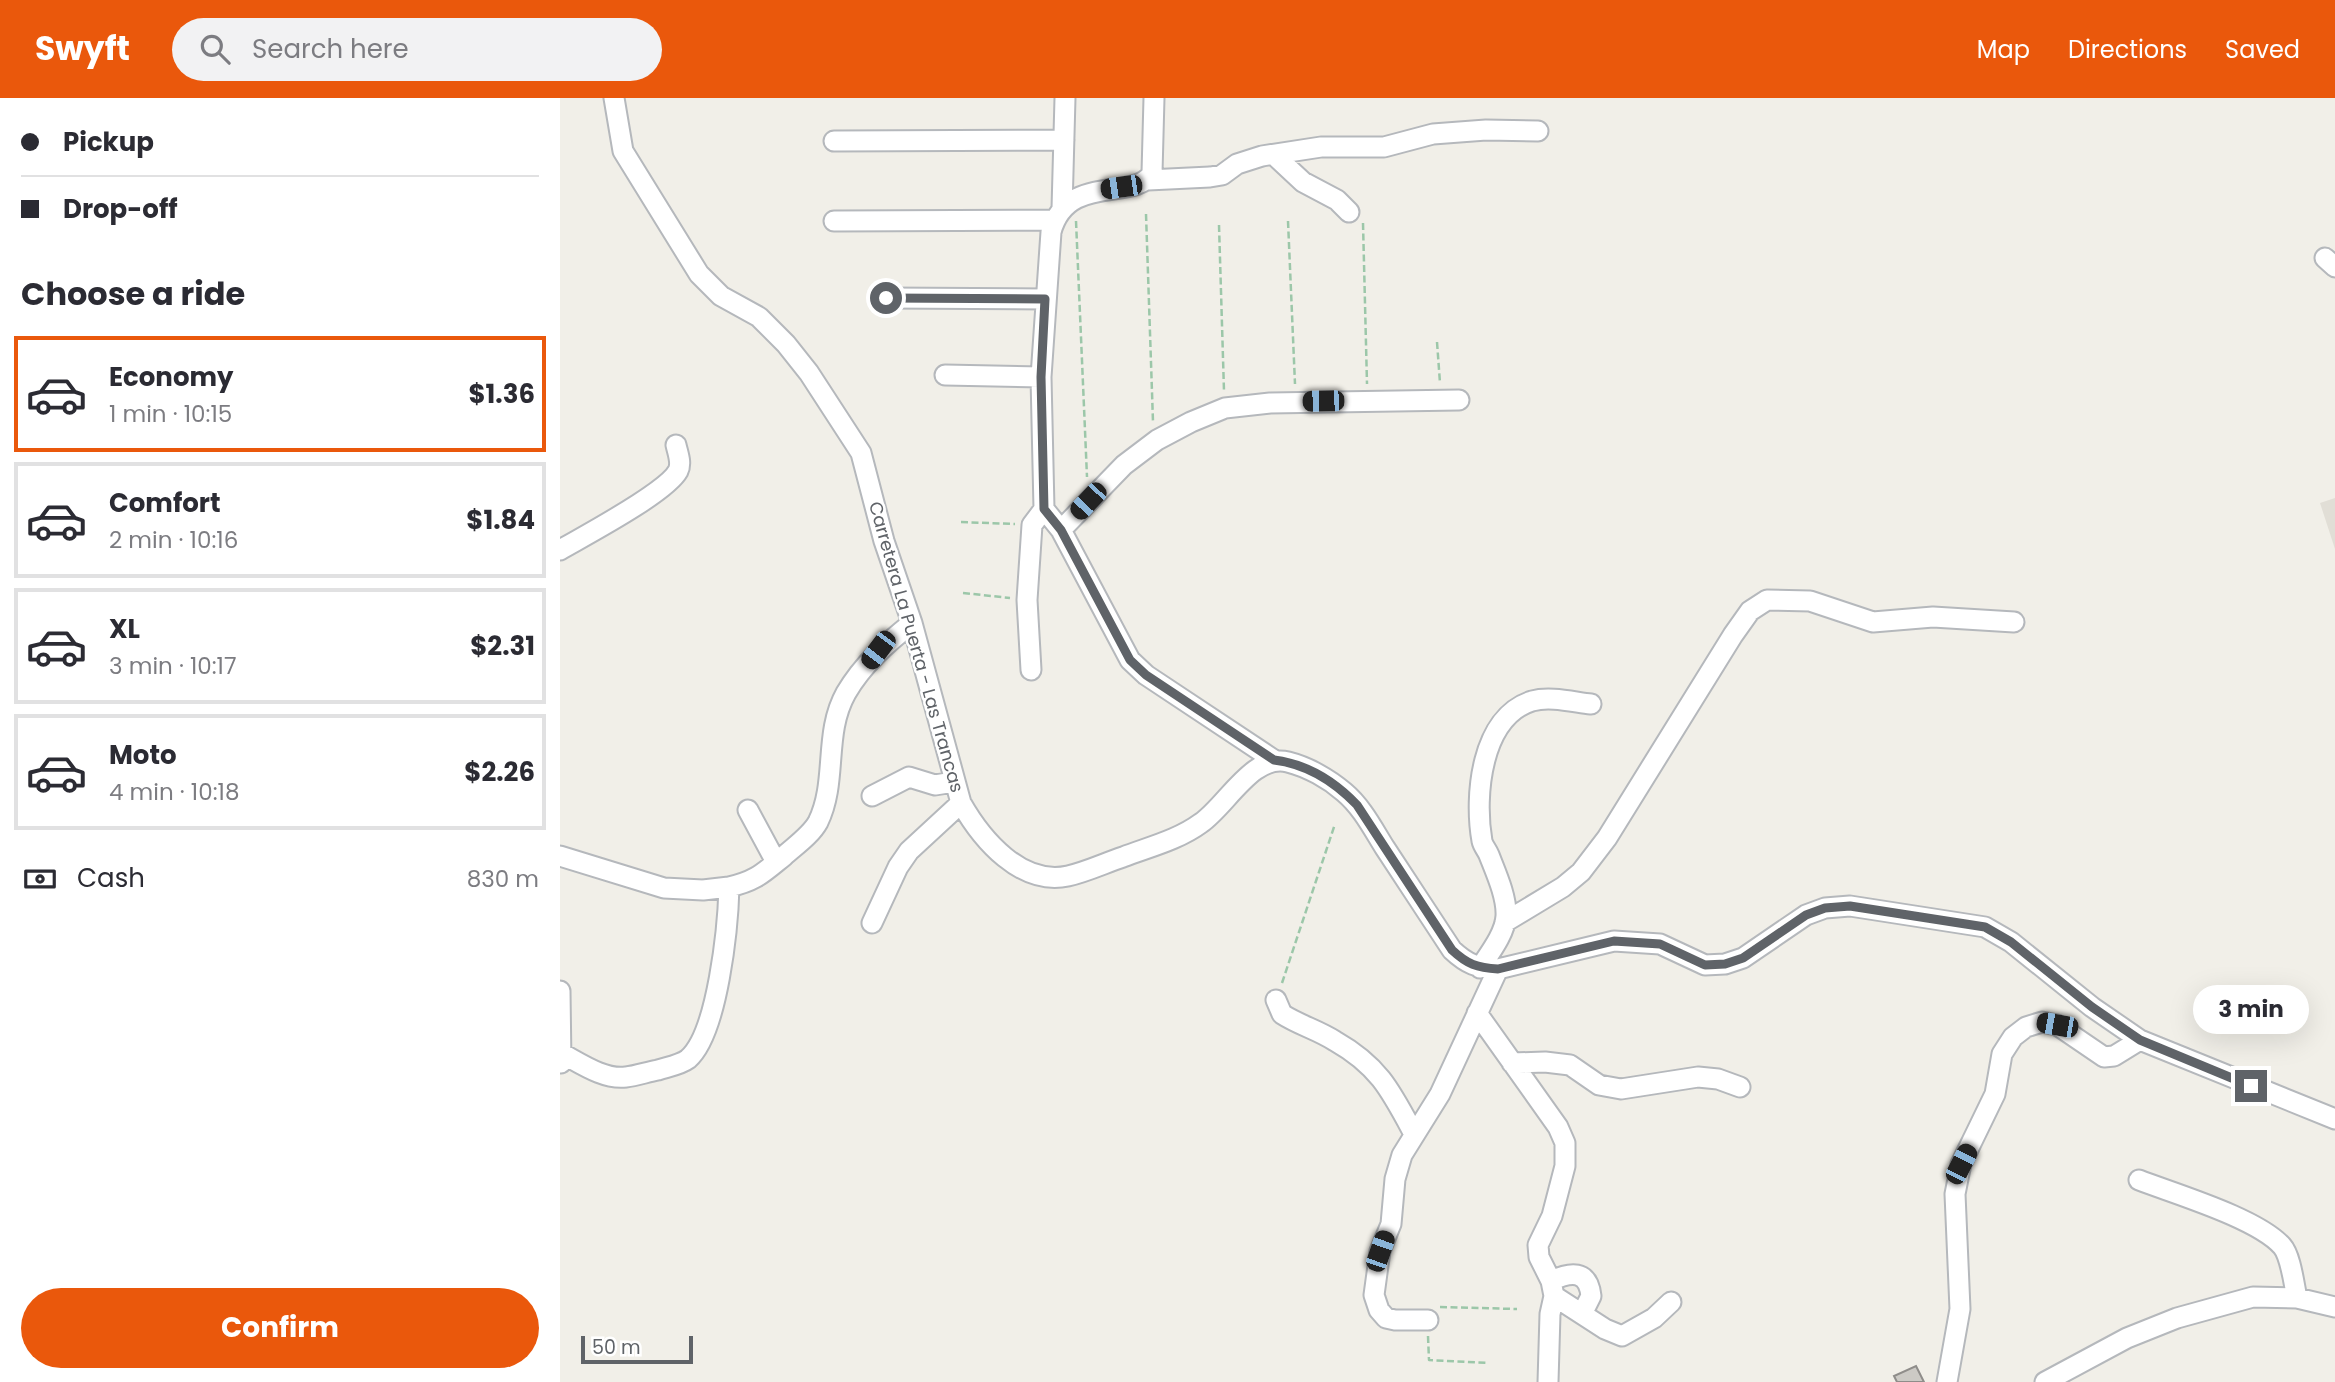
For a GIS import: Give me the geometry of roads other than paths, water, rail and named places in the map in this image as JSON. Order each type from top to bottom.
[{"type":"street","name":"Carretera La Puerta - Las Trancas","points":[[614,98],[623,150],[699,274],[721,296],[760,317],[786,344],[809,373],[861,453],[884,541],[912,623],[961,803],[971,821],[1007,860],[1023,871],[1042,877],[1067,876],[1176,838],[1202,823],[1256,768],[1274,760]]},
{"type":"street","points":[[1064,217],[1065,98]]},
{"type":"street","points":[[1148,180],[1152,173],[1154,98]]},
{"type":"street","points":[[1538,131],[1486,130],[1433,134],[1384,147],[1321,147],[1237,164],[1222,175],[1148,180],[1141,184],[1100,190],[1080,197],[1051,232],[1041,377],[1044,509],[1061,530],[1130,660],[1146,675],[1274,760],[1305,768],[1345,792],[1357,805],[1452,950],[1465,962],[1489,968],[1614,941],[1660,944],[1705,965],[1725,964],[1743,958],[1806,915],[1825,908],[1850,906],[1985,927],[2011,942],[2092,1007],[2140,1040],[2335,1119]]},
{"type":"street","points":[[834,141],[1064,140]]},
{"type":"street","points":[[1275,155],[1303,183],[1337,200],[1356,217]]},
{"type":"street","points":[[834,220],[1064,217]]},
{"type":"street","points":[[886,298],[1045,299]]},
{"type":"street","points":[[945,375],[1041,377]]},
{"type":"street","points":[[1061,530],[1124,465],[1154,443],[1191,422],[1225,408],[1296,402],[1451,400]]},
{"type":"street","points":[[560,550],[635,506],[672,478],[678,471],[680,462],[676,445]]},
{"type":"street","points":[[1031,670],[1027,600],[1032,525],[1044,509]]},
{"type":"street","points":[[1505,922],[1563,887],[1581,872],[1607,838],[1733,635],[1750,611],[1767,600],[1810,601],[1873,622],[1933,617],[2014,622]]},
{"type":"street","points":[[560,856],[664,888],[703,890],[751,882],[817,824],[829,789],[831,739],[846,694],[878,650],[912,623]]},
{"type":"street","points":[[1428,1320],[1386,1318],[1379,1310],[1374,1295],[1380,1251],[1391,1224],[1395,1179],[1402,1155],[1440,1094],[1477,1013],[1505,922],[1506,906],[1483,843],[1479,806],[1480,784],[1490,741],[1515,710],[1533,701],[1555,700],[1591,704]]},
{"type":"street","points":[[872,796],[909,777],[935,785],[954,782]]},
{"type":"street","points":[[872,923],[898,867],[909,851],[961,803]]},
{"type":"street","points":[[748,810],[776,862]]},
{"type":"street","points":[[560,991],[561,1060],[624,1078],[672,1066],[688,1059],[712,1013],[727,929],[729,887]]},
{"type":"street","points":[[1276,1000],[1282,1014],[1335,1040],[1372,1066],[1388,1086],[1414,1135]]},
{"type":"street","points":[[1477,1013],[1558,1127],[1564,1143],[1565,1166],[1559,1191],[1552,1216],[1538,1245],[1539,1257],[1553,1289],[1582,1314],[1622,1336],[1654,1318],[1671,1302]]},
{"type":"street","points":[[1947,1382],[1961,1310],[1955,1195],[1961,1164],[1995,1094],[2002,1054],[2013,1037],[2026,1027],[2042,1022],[2057,1025],[2104,1057],[2114,1056],[2140,1040]]},
{"type":"street","points":[[1512,1063],[1545,1062],[1570,1065],[1599,1085],[1621,1089],[1698,1076],[1718,1079],[1740,1087]]},
{"type":"street","points":[[2139,1180],[2248,1222],[2283,1247],[2297,1298]]},
{"type":"street","points":[[1548,1382],[1553,1289],[1569,1274],[1585,1279],[1590,1289],[1591,1296],[1582,1314]]},
{"type":"street","points":[[2045,1382],[2127,1338],[2177,1318],[2253,1297],[2297,1298],[2335,1307]]}]
